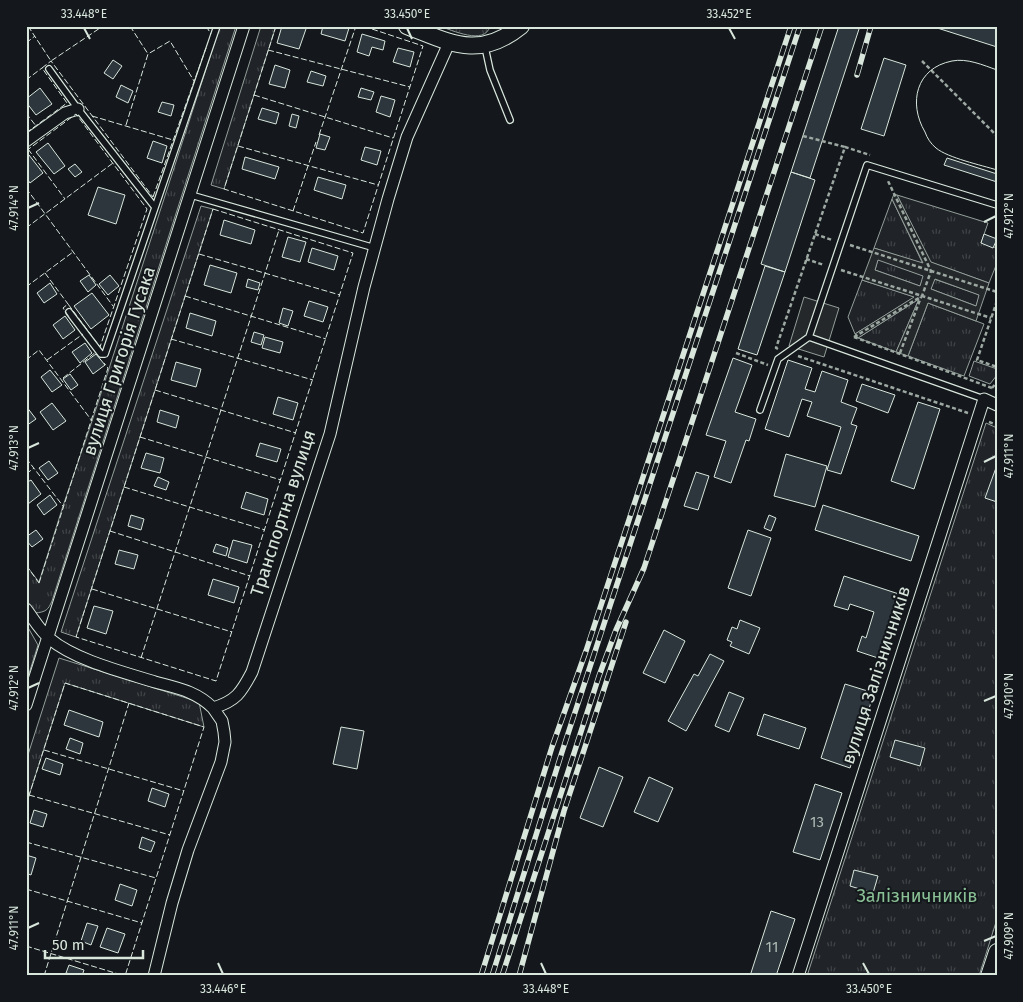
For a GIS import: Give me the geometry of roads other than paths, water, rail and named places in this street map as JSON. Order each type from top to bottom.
[{"type":"street","name":"вулиця Григорія Гусака","points":[[26,705],[244,26]]},
{"type":"street","points":[[407,26],[449,43],[465,46],[485,44],[506,37],[521,26]]},
{"type":"street","name":"Транспортна вулиця","points":[[213,708],[228,703],[240,693],[252,672],[330,434],[375,248],[407,136],[449,43]]},
{"type":"street","points":[[26,141],[65,112],[78,109]]},
{"type":"street","points":[[984,399],[997,405]]},
{"type":"street","name":"вулиця Залізничників","points":[[798,976],[984,399]]},
{"type":"street","points":[[26,609],[48,638],[68,651],[190,692],[204,699],[222,721],[225,742],[221,762],[188,850],[172,903],[154,976]]},
{"type":"street","points":[[989,976],[997,952]]},
{"type":"lane","points":[[69,312],[101,354],[105,354],[216,26]]},
{"type":"lane","points":[[485,44],[490,70],[510,120]]},
{"type":"lane","points":[[49,69],[154,206]]},
{"type":"lane","points":[[760,410],[778,359],[809,337],[867,165],[997,205]]},
{"type":"lane","points":[[191,195],[375,248]]},
{"type":"lane","points":[[809,337],[984,399]]},
{"type":"tram line","points":[[997,70],[963,60],[940,65],[930,71],[923,79],[917,99],[920,121],[928,139],[934,146],[941,152],[956,158],[997,170]]},
{"type":"railway","points":[[481,976],[552,747],[586,651],[791,26]]},
{"type":"railway","points":[[492,976],[562,752],[800,26]]},
{"type":"railway","points":[[502,976],[599,676],[616,630],[644,568],[822,26]]},
{"type":"railway","points":[[857,75],[871,26]]},
{"type":"railway","points":[[519,976],[564,811],[626,622]]},
{"type":"park label","name":"Залізничників","points":[[917,896]]}]
